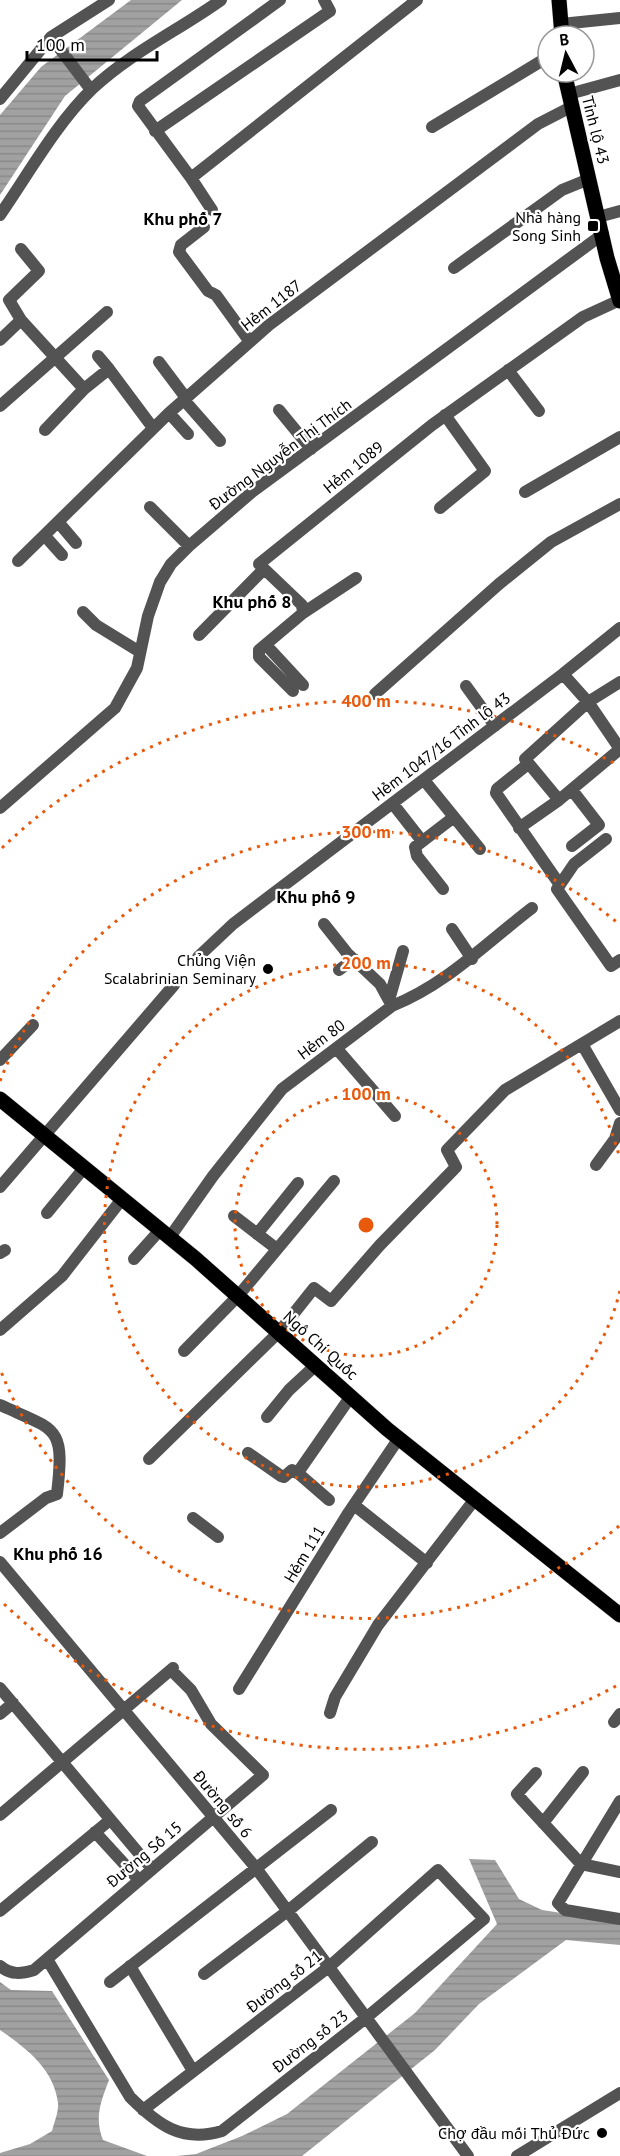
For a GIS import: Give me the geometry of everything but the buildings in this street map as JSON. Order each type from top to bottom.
[{"type":"main road","points":[[559,0],[561,24]]},
{"type":"main road","name":"Tỉnh lộ 43","points":[[566,84],[620,301]]},
{"type":"main road","name":"Ngô Chí Quốc","points":[[0,1100],[165,1234],[399,1438],[620,1615]]},
{"type":"street","points":[[0,99],[53,40],[109,0]]},
{"type":"street","points":[[0,215],[89,87],[221,0]]},
{"type":"street","points":[[212,210],[138,106],[140,101],[280,0]]},
{"type":"street","points":[[155,131],[330,11],[324,0]]},
{"type":"street","points":[[191,178],[417,0]]},
{"type":"street","points":[[590,24],[620,18]]},
{"type":"street","points":[[53,40],[89,87]]},
{"type":"street","points":[[432,127],[536,64]]},
{"type":"street","name":"Hẻm 1187","points":[[18,561],[153,428],[250,342],[570,101],[620,80]]},
{"type":"street","points":[[454,268],[562,190],[589,179]]},
{"type":"street","points":[[598,217],[620,211]]},
{"type":"street","points":[[204,227],[181,245],[179,252],[208,291],[216,295],[250,342]]},
{"type":"street","name":"Đường Nguyễn Thị Thích","points":[[0,808],[115,708],[137,668],[160,582],[171,564],[189,546],[252,492],[603,234]]},
{"type":"street","points":[[21,249],[39,271],[9,300],[21,320],[84,389]]},
{"type":"street","name":"Hẻm 1089","points":[[264,569],[259,564],[445,415],[583,317],[620,301]]},
{"type":"street","points":[[0,406],[107,312]]},
{"type":"street","points":[[0,340],[21,320]]},
{"type":"street","points":[[98,356],[153,428]]},
{"type":"street","points":[[159,362],[185,399],[220,441]]},
{"type":"street","points":[[45,430],[84,389],[109,369]]},
{"type":"street","points":[[508,370],[539,411]]},
{"type":"street","points":[[279,410],[311,449]]},
{"type":"street","points":[[169,413],[188,434]]},
{"type":"street","points":[[440,508],[485,471],[445,415]]},
{"type":"street","points":[[525,492],[617,438]]},
{"type":"street","points":[[375,694],[499,584],[551,542],[620,504]]},
{"type":"street","points":[[150,507],[189,546]]},
{"type":"street","points":[[59,523],[76,543]]},
{"type":"street","points":[[45,536],[62,555]]},
{"type":"street","points":[[199,635],[264,569],[302,605],[303,612]]},
{"type":"street","points":[[298,688],[258,657],[259,650],[303,612],[356,578]]},
{"type":"street","points":[[83,612],[96,625],[140,652]]},
{"type":"street","name":"Hẻm 1047/16 Tỉnh lộ 43","points":[[198,957],[233,924],[563,674],[620,628]]},
{"type":"street","points":[[519,828],[572,790],[620,749],[588,702],[563,674]]},
{"type":"street","points":[[559,800],[525,758],[588,702],[620,682]]},
{"type":"street","points":[[466,686],[495,726]]},
{"type":"street","points":[[528,764],[496,790],[519,828],[560,885]]},
{"type":"street","points":[[424,780],[480,849]]},
{"type":"street","points":[[572,790],[599,825],[572,846]]},
{"type":"street","points":[[393,804],[422,841]]},
{"type":"street","points":[[442,889],[415,851],[415,847],[454,818]]},
{"type":"street","points":[[606,839],[574,864],[557,889],[611,966],[620,960]]},
{"type":"street","name":"Hẻm 80","points":[[134,1259],[165,1234],[282,1089],[337,1049],[391,1003],[408,1000],[472,958],[532,908]]},
{"type":"street","points":[[324,924],[354,959],[380,984],[391,1003]]},
{"type":"street","points":[[452,929],[472,958]]},
{"type":"street","points":[[391,1003],[403,951]]},
{"type":"street","points":[[339,970],[354,959]]},
{"type":"street","points":[[0,1187],[174,985]]},
{"type":"street","points":[[149,1459],[279,1332],[314,1288],[331,1301],[380,1245],[456,1167],[447,1150],[506,1090],[620,1021]]},
{"type":"street","points":[[0,1060],[33,1026]]},
{"type":"street","points":[[582,1044],[620,1110]]},
{"type":"street","points":[[337,1049],[395,1116]]},
{"type":"street","points":[[596,1165],[615,1139],[620,1123]]},
{"type":"street","points":[[47,1213],[84,1168]]},
{"type":"street","points":[[184,1351],[238,1296],[334,1181]]},
{"type":"street","points":[[257,1234],[298,1183]]},
{"type":"street","points":[[0,1330],[63,1276],[122,1199]]},
{"type":"street","points":[[234,1216],[277,1249]]},
{"type":"street","points":[[267,1417],[316,1365]]},
{"type":"street","points":[[298,1474],[351,1396]]},
{"type":"street","points":[[0,1405],[50,1427],[57,1440],[60,1473],[57,1494],[46,1498],[0,1533]]},
{"type":"street","name":"Hẻm 111","points":[[239,1689],[354,1505],[399,1438]]},
{"type":"street","points":[[248,1453],[281,1476],[284,1477],[292,1470],[328,1500]]},
{"type":"street","points":[[330,1713],[335,1697],[378,1625],[474,1499]]},
{"type":"street","points":[[354,1505],[427,1563]]},
{"type":"street","points":[[193,1518],[218,1537]]},
{"type":"street","name":"Đường số 6","points":[[0,1562],[256,1868],[380,2033],[468,2156]]},
{"type":"street","name":"Đường Số 15","points":[[0,1966],[7,1971],[22,1974],[34,1970],[138,1879],[264,1775],[211,1724],[191,1690],[172,1669],[124,1711]]},
{"type":"street","points":[[0,1688],[152,1869]]},
{"type":"street","points":[[0,1714],[13,1703]]},
{"type":"street","points":[[0,1815],[124,1711]]},
{"type":"street","points":[[543,1823],[583,1772]]},
{"type":"street","points":[[536,1773],[517,1794],[581,1864],[620,1872]]},
{"type":"street","points":[[620,1801],[558,1903],[565,1910],[620,1918]]},
{"type":"street","points":[[111,1982],[331,1810]]},
{"type":"street","points":[[0,1911],[110,1820]]},
{"type":"street","points":[[95,1832],[138,1879]]},
{"type":"street","points":[[204,1974],[289,1910],[372,1842]]},
{"type":"street","name":"Đường số 23","points":[[47,1959],[130,2097],[143,2110],[176,2132],[192,2136],[222,2131],[367,2017],[484,1919],[438,1870]]},
{"type":"street","name":"Đường số 21","points":[[143,2110],[330,1966],[438,1870]]},
{"type":"street","points":[[130,1966],[193,2071]]},
{"type":"street","points":[[517,2156],[620,2093]]},
{"type":"shaded area","points":[[131,0],[182,0],[65,96],[0,195],[0,115],[41,67]]},
{"type":"shaded area","points":[[469,1859],[495,1860],[519,1899],[542,1910],[620,1922],[620,1945],[566,1940],[479,2004],[435,2050],[302,2156],[177,2156],[196,2154],[242,2136],[287,2114],[415,2013],[497,1924]]},
{"type":"shaded area","points":[[0,1982],[11,1990],[52,1991],[109,2080],[101,2102],[99,2117],[103,2140],[147,2156],[0,2156],[0,2153],[30,2144],[52,2131],[58,2106],[55,2091],[45,2070],[29,2052],[0,2030]]},
{"type":"place","name":"Nhà hàng Song Sinh","points":[[593,226]]},
{"type":"place","name":"Chủng Viện Scalabrinian Seminary","points":[[268,969]]},
{"type":"place","name":"Chợ đầu mối Thủ Đức","points":[[602,2133]]},
{"type":"district","name":"Khu phố 7","points":[[183,218]]},
{"type":"district","name":"Khu phố 8","points":[[252,601]]},
{"type":"district","name":"Khu phố 9","points":[[316,896]]},
{"type":"district","name":"Khu phố 16","points":[[58,1553]]}]
